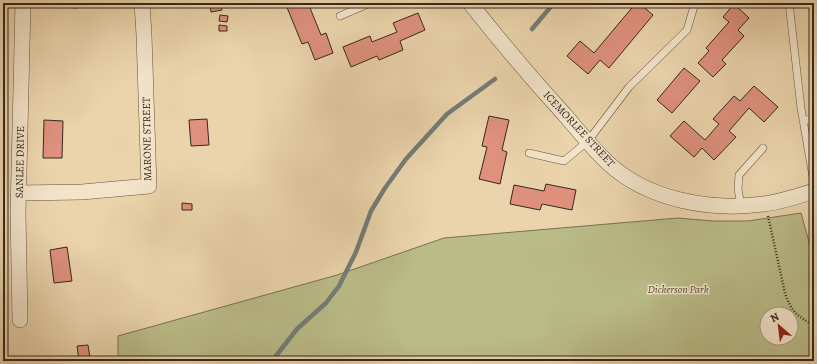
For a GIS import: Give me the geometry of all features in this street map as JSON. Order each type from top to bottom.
[{"type":"street","name":"SANLEE DRIVE","points":[[20,320],[19,193],[23,3]]},
{"type":"street","name":"MARONE STREET","points":[[19,193],[82,192],[150,186],[142,3]]},
{"type":"street","name":"ICEMORLEE STREET","points":[[470,3],[528,74],[608,164],[630,179],[655,192],[685,201],[722,205],[741,206],[766,204],[814,191]]},
{"type":"lane","points":[[340,16],[370,3]]},
{"type":"lane","points":[[529,153],[564,161],[588,141],[629,87],[687,30],[695,3]]},
{"type":"lane","points":[[789,3],[803,121],[814,183]]},
{"type":"lane","points":[[803,121],[814,118]]},
{"type":"lane","points":[[741,206],[738,189],[739,175],[763,148]]},
{"type":"path","points":[[766,204],[785,293],[789,305],[795,313],[814,326]]},
{"type":"green space","name":"Dickerson Park","points":[[801,213],[814,260],[814,361],[118,361],[118,336],[337,275],[444,238],[678,218],[713,221],[748,221]]},
{"type":"building","points":[[63,3],[77,3],[77,8],[63,7]]},
{"type":"building","points":[[291,3],[308,3],[321,35],[326,33],[333,53],[315,60],[308,42],[302,44],[286,5]]},
{"type":"building","points":[[636,3],[639,3],[653,15],[609,68],[600,60],[588,74],[567,56],[580,41],[594,53]]},
{"type":"building","points":[[809,3],[814,3],[814,9],[811,10]]},
{"type":"building","points":[[221,4],[222,10],[211,12],[210,5]]},
{"type":"building","points":[[734,4],[749,18],[738,30],[744,36],[722,60],[726,64],[713,77],[698,63],[709,51],[706,48],[729,22],[723,17]]},
{"type":"building","points":[[418,13],[425,30],[400,41],[403,50],[379,60],[377,56],[351,67],[343,47],[370,36],[372,42],[397,32],[393,23]]},
{"type":"building","points":[[220,15],[228,16],[227,22],[219,21]]},
{"type":"building","points":[[219,25],[227,26],[227,31],[219,31]]},
{"type":"building","points":[[684,68],[700,81],[672,113],[657,100]]},
{"type":"building","points":[[754,86],[778,107],[764,122],[749,108],[729,131],[736,137],[714,160],[702,148],[694,157],[670,136],[684,121],[705,140],[719,124],[713,119],[734,96],[740,101]]},
{"type":"building","points":[[489,116],[509,120],[502,150],[507,152],[500,184],[479,179],[487,147],[482,146]]},
{"type":"building","points":[[207,119],[209,145],[191,146],[189,120]]},
{"type":"building","points":[[44,120],[63,121],[62,158],[43,158]]},
{"type":"building","points":[[546,184],[576,190],[572,210],[542,204],[540,210],[510,204],[514,185],[544,191]]},
{"type":"building","points":[[182,203],[192,204],[192,210],[182,210]]},
{"type":"building","points":[[67,247],[72,281],[54,283],[50,250]]},
{"type":"building","points":[[88,345],[90,358],[79,360],[77,346]]},
{"type":"waterway","points":[[532,29],[554,3]]},
{"type":"waterway","points":[[272,361],[297,329],[326,303],[339,286],[356,252],[371,211],[385,188],[406,159],[447,114],[495,79]]}]
